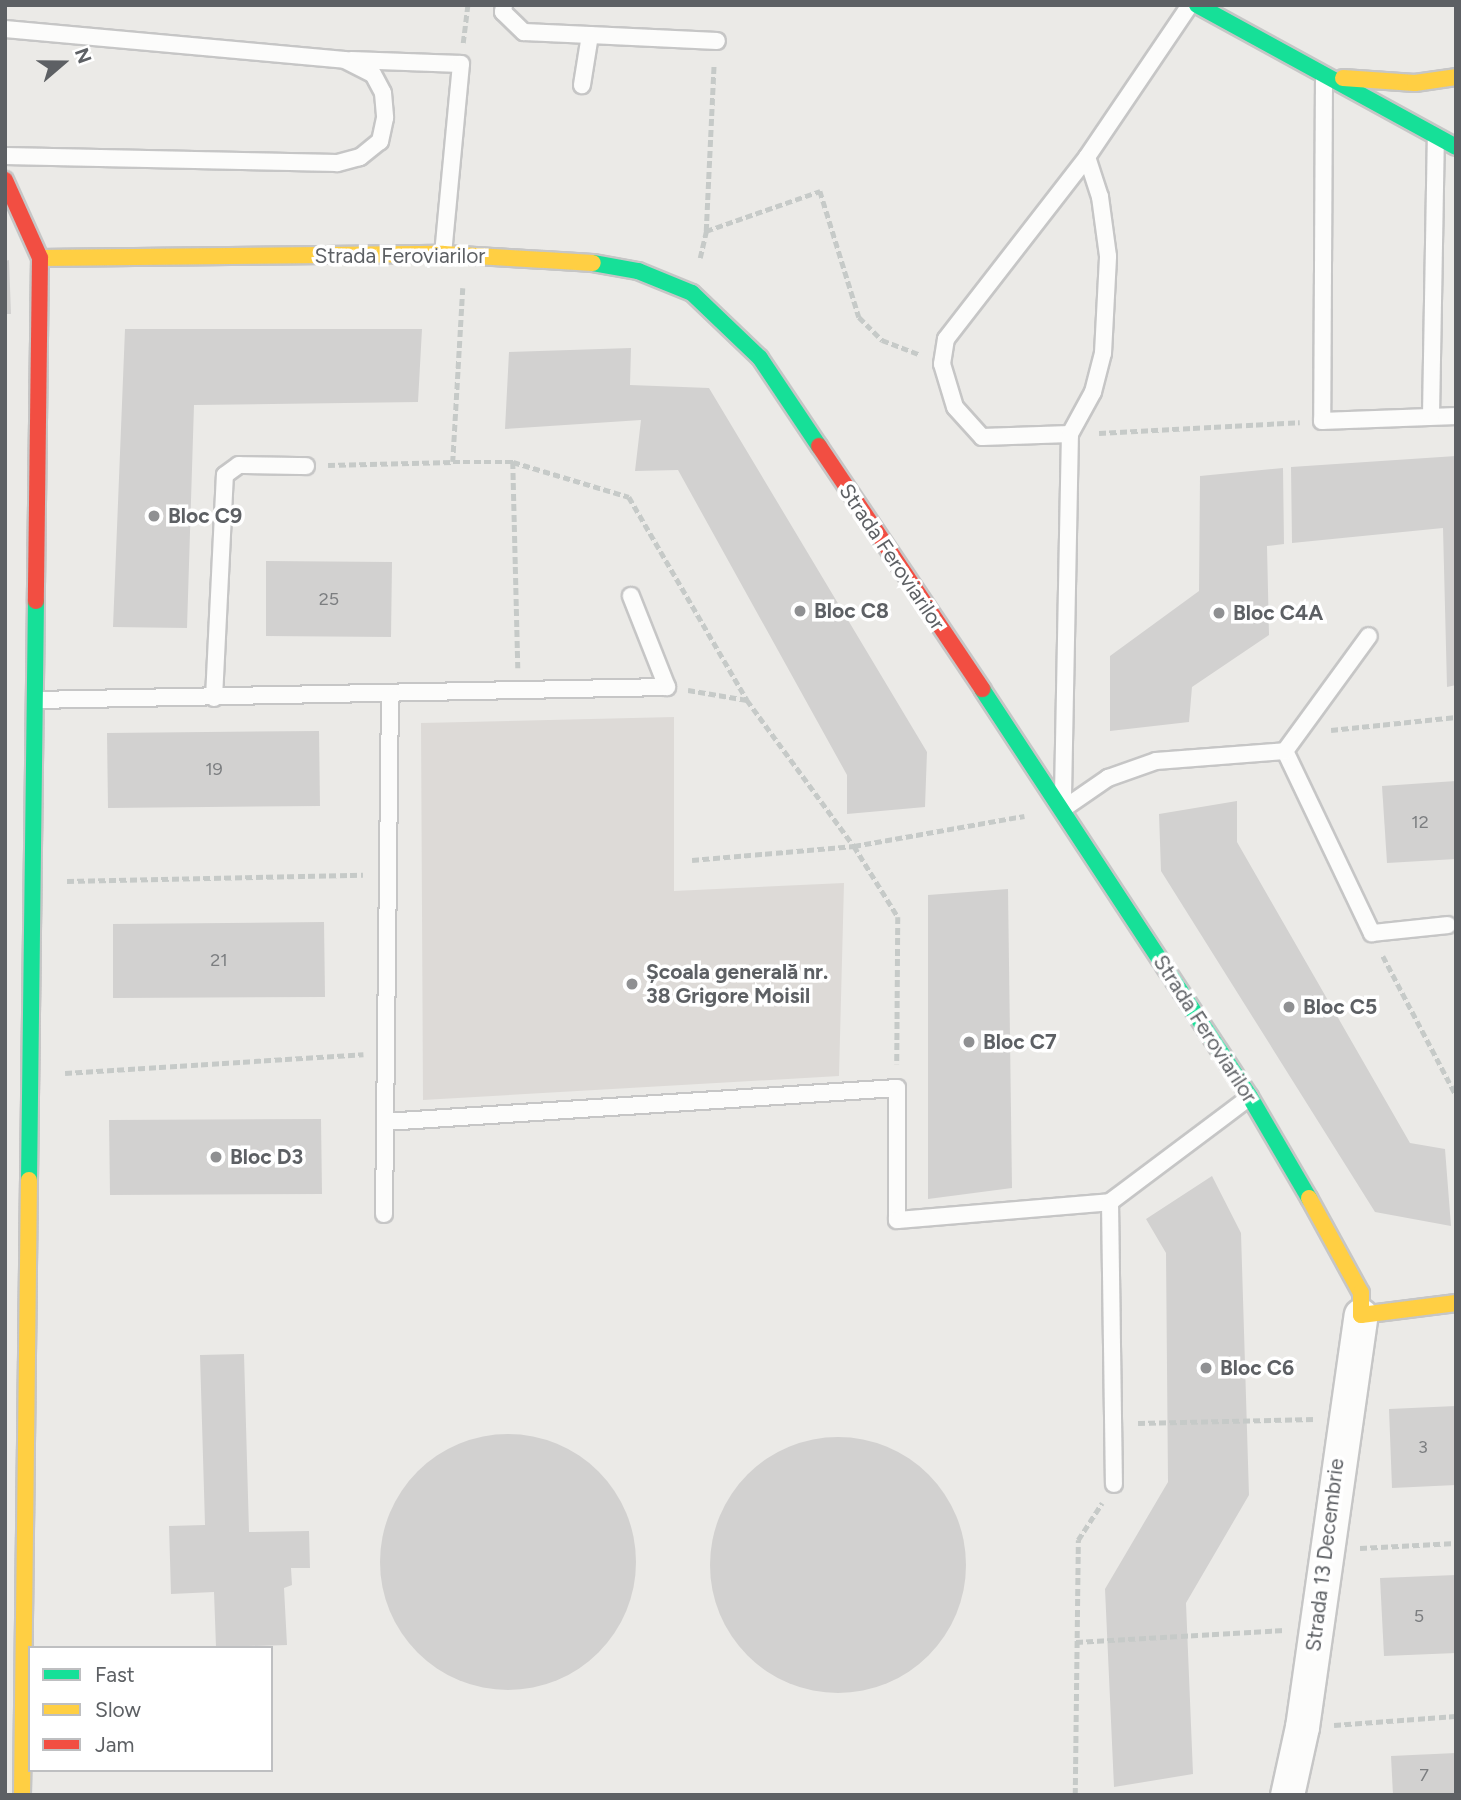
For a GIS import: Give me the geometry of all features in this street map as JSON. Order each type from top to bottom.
[{"type":"street","points":[[1197,5],[1324,74],[1441,132],[1456,147]]},
{"type":"street","points":[[1324,74],[1374,83],[1456,77]]},
{"type":"street","points":[[5,180],[26,246],[33,700],[22,1795]]},
{"type":"street","name":"Strada Feroviarilor","points":[[26,246],[568,259],[638,271],[692,293],[760,358],[1063,809],[1250,1097],[1350,1268],[1361,1293],[1361,1315]]},
{"type":"street","points":[[1361,1315],[1456,1303]]},
{"type":"street","name":"Strada 13 Decembrie","points":[[1287,1795],[1302,1727],[1324,1550],[1361,1315]]},
{"type":"lane","points":[[504,5],[503,12],[524,32],[717,41]]},
{"type":"lane","points":[[1070,435],[982,437],[955,407],[942,364],[946,339],[1087,157],[1190,5]]},
{"type":"lane","points":[[5,29],[345,60],[461,64],[443,254]]},
{"type":"lane","points":[[582,85],[590,35]]},
{"type":"lane","points":[[5,156],[337,163],[360,158],[380,141],[385,118],[383,93],[373,74],[345,60]]},
{"type":"lane","points":[[1324,74],[1322,421],[1456,416]]},
{"type":"lane","points":[[1432,416],[1441,132]]},
{"type":"lane","points":[[1063,809],[1070,435],[1094,392],[1103,353],[1108,256],[1100,197],[1087,157]]},
{"type":"lane","points":[[214,698],[225,475],[239,465],[306,466]]},
{"type":"lane","points":[[33,700],[519,693],[667,687],[631,596]]},
{"type":"lane","points":[[1063,809],[1108,778],[1156,761],[1285,751],[1301,734],[1369,636]]},
{"type":"lane","points":[[384,1214],[390,695]]},
{"type":"lane","points":[[1285,751],[1372,933],[1448,925]]},
{"type":"lane","points":[[385,1122],[897,1088],[897,1220],[1110,1202],[1250,1097]]},
{"type":"lane","points":[[1110,1202],[1114,1484]]},
{"type":"path","points":[[461,64],[468,5]]},
{"type":"path","points":[[692,293],[706,231],[717,41]]},
{"type":"path","points":[[706,231],[820,191],[859,317],[882,340],[942,364]]},
{"type":"path","points":[[453,462],[464,256]]},
{"type":"path","points":[[1070,435],[1322,421]]},
{"type":"path","points":[[513,462],[519,693]]},
{"type":"path","points":[[306,466],[513,462],[629,498],[747,700],[854,846],[898,917],[897,1088]]},
{"type":"path","points":[[667,687],[747,700]]},
{"type":"path","points":[[1301,734],[1456,717]]},
{"type":"path","points":[[692,860],[854,846],[1063,809]]},
{"type":"path","points":[[31,881],[386,874]]},
{"type":"path","points":[[1372,933],[1456,1095]]},
{"type":"path","points":[[29,1076],[385,1052]]},
{"type":"path","points":[[1113,1423],[1343,1418]]},
{"type":"path","points":[[1075,1795],[1078,1540],[1114,1484]]},
{"type":"path","points":[[1324,1550],[1456,1543]]},
{"type":"path","points":[[1076,1642],[1315,1629]]},
{"type":"path","points":[[1302,1727],[1456,1716]]},
{"type":"shaded area","name":"Școala generală nr. 38 Grigore Moisil","points":[[674,717],[674,891],[844,883],[839,1076],[423,1100],[421,723]]},
{"type":"building","points":[[9,260],[11,314],[5,314],[5,261]]},
{"type":"building","name":"Bloc C9","points":[[125,329],[422,329],[418,402],[194,405],[187,628],[113,627]]},
{"type":"building","name":"Bloc C8","points":[[631,348],[630,385],[709,388],[927,752],[925,807],[847,814],[847,775],[678,470],[635,471],[641,420],[505,429],[509,352]]},
{"type":"building","points":[[1456,456],[1456,685],[1447,687],[1443,528],[1292,543],[1291,467]]},
{"type":"building","name":"Bloc C4A","points":[[1283,468],[1284,544],[1267,546],[1269,635],[1192,687],[1189,722],[1110,731],[1110,656],[1199,591],[1200,476]]},
{"type":"building","points":[[266,561],[392,562],[391,637],[266,636]]},
{"type":"building","points":[[319,731],[320,806],[108,808],[107,733]]},
{"type":"building","points":[[1456,781],[1456,859],[1387,863],[1382,786]]},
{"type":"building","name":"Bloc C5","points":[[1237,801],[1237,842],[1410,1143],[1445,1149],[1451,1226],[1375,1212],[1161,871],[1159,814]]},
{"type":"building","name":"Bloc C7","points":[[1008,889],[1012,1188],[928,1199],[928,895]]},
{"type":"building","points":[[324,922],[325,997],[113,998],[113,924]]},
{"type":"building","name":"Bloc D3","points":[[321,1119],[322,1194],[110,1195],[109,1120]]},
{"type":"building","name":"Bloc C6","points":[[1212,1176],[1241,1233],[1249,1495],[1186,1603],[1193,1774],[1114,1787],[1105,1589],[1168,1482],[1166,1253],[1146,1219]]},
{"type":"building","points":[[244,1354],[249,1532],[309,1531],[310,1568],[291,1568],[292,1585],[284,1588],[287,1645],[216,1646],[214,1592],[171,1594],[169,1526],[205,1525],[200,1355]]},
{"type":"building","points":[[1456,1406],[1456,1485],[1392,1488],[1389,1409]]},
{"type":"building","points":[[508,1434],[545,1440],[568,1449],[589,1463],[607,1481],[626,1513],[636,1562],[630,1599],[621,1622],[607,1643],[589,1661],[557,1680],[508,1690],[471,1684],[448,1675],[427,1661],[409,1643],[390,1611],[380,1562],[386,1525],[395,1502],[409,1481],[427,1463],[459,1444]]},
{"type":"building","points":[[838,1437],[875,1443],[898,1452],[919,1466],[937,1484],[956,1516],[966,1565],[960,1602],[951,1625],[937,1646],[919,1664],[887,1683],[838,1693],[801,1687],[778,1678],[757,1664],[739,1646],[720,1614],[710,1565],[716,1528],[725,1505],[739,1484],[757,1466],[789,1447]]},
{"type":"building","points":[[1456,1575],[1456,1653],[1384,1656],[1380,1578]]},
{"type":"building","points":[[1456,1753],[1456,1795],[1393,1795],[1391,1756]]},
{"type":"traffic: fast","points":[[1197,5],[1456,147]]},
{"type":"traffic: fast","points":[[593,263],[638,271],[692,293],[760,358],[819,446]]},
{"type":"traffic: fast","points":[[29,1180],[36,601]]},
{"type":"traffic: fast","points":[[982,689],[1250,1097],[1309,1198]]},
{"type":"traffic: slow","points":[[1343,78],[1415,83],[1456,77]]},
{"type":"traffic: slow","points":[[40,258],[443,254],[593,263]]},
{"type":"traffic: slow","points":[[22,1795],[29,1180]]},
{"type":"traffic: slow","points":[[1309,1198],[1361,1293],[1361,1315],[1456,1303]]},
{"type":"traffic: jam","points":[[5,180],[40,258],[36,601]]},
{"type":"traffic: jam","points":[[819,446],[982,689]]},
{"type":"place","name":"Bloc C9","points":[[154,516]]},
{"type":"place","name":"Bloc C8","points":[[800,611]]},
{"type":"place","name":"Bloc C4A","points":[[1219,613]]},
{"type":"place","name":"Școala generală nr. 38 Grigore Moisil","points":[[632,984]]},
{"type":"place","name":"Bloc C5","points":[[1289,1007]]},
{"type":"place","name":"Bloc C7","points":[[969,1042]]},
{"type":"place","name":"Bloc D3","points":[[216,1157]]},
{"type":"place","name":"Bloc C6","points":[[1206,1368]]}]
